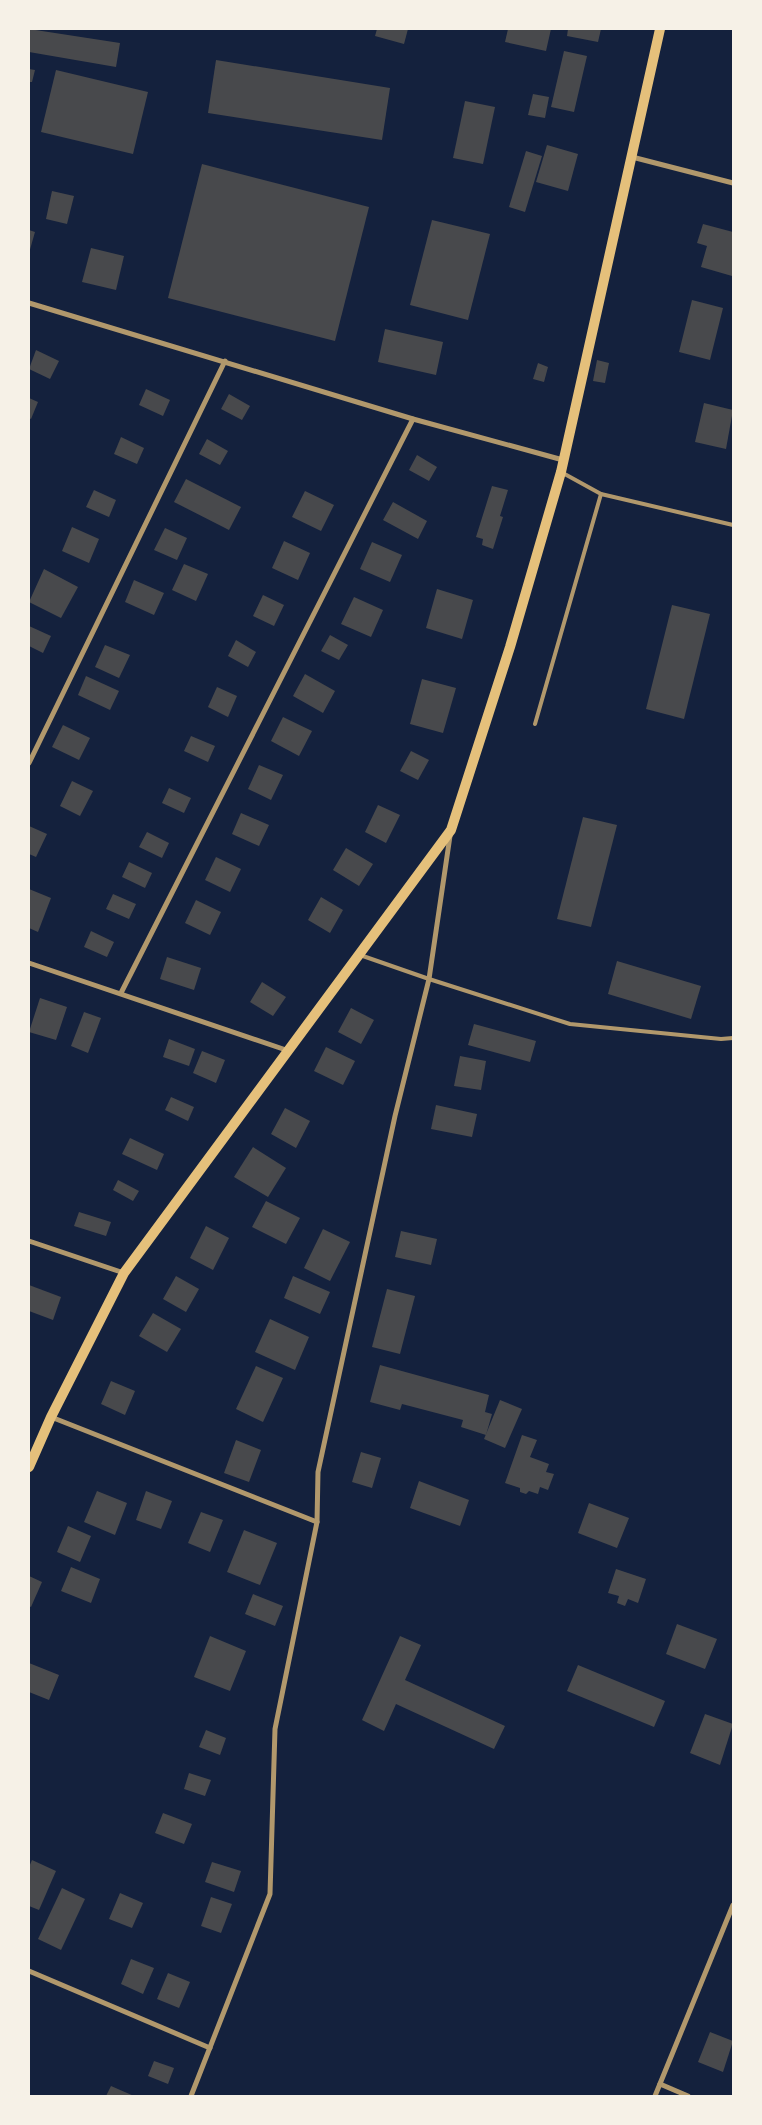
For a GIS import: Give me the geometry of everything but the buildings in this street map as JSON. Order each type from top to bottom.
[{"type":"main road","points":[[29,1467],[124,1273],[451,830],[510,647],[561,472],[660,29]]},
{"type":"street","points":[[632,158],[733,183]]},
{"type":"street","points":[[29,303],[413,419],[564,460]]},
{"type":"street","points":[[29,762],[224,361]]},
{"type":"street","points":[[121,993],[413,419]]},
{"type":"street","points":[[191,2096],[270,1894],[274,1729],[317,1522],[318,1472],[395,1116],[429,980],[451,830]]},
{"type":"street","points":[[29,963],[289,1051]]},
{"type":"street","points":[[29,1241],[124,1273]]},
{"type":"street","points":[[52,1417],[317,1522]]},
{"type":"street","points":[[655,2096],[733,1905]]},
{"type":"street","points":[[29,1971],[210,2048]]},
{"type":"street","points":[[660,2084],[688,2096]]},
{"type":"lane","points":[[561,472],[601,494],[733,526]]},
{"type":"lane","points":[[535,724],[601,494]]},
{"type":"lane","points":[[359,954],[429,980],[570,1024],[722,1039],[733,1038]]}]
